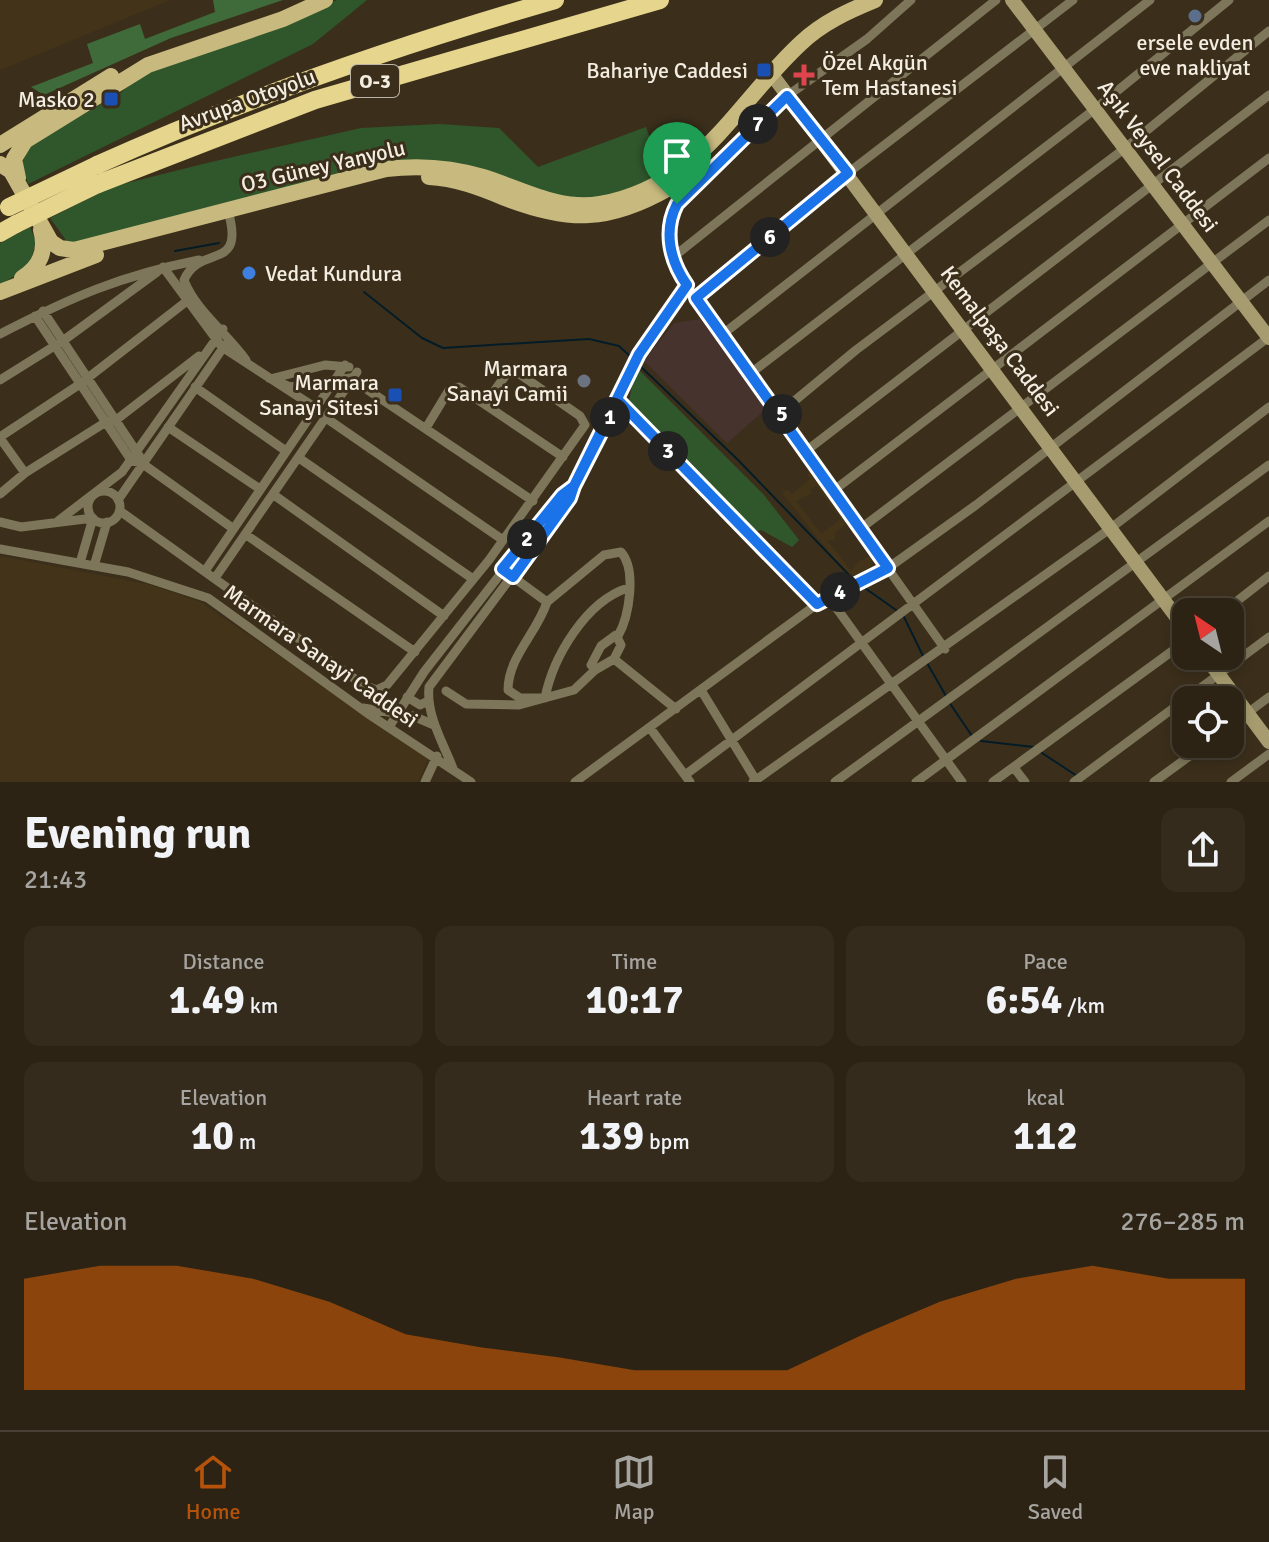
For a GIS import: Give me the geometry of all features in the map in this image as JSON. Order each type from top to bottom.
[{"type":"highway","name":"Avrupa Otoyolu","points":[[6,219],[97,165],[288,86],[401,46],[555,0]]},
{"type":"highway","name":"Avrupa Otoyolu","points":[[6,219],[315,100],[660,0]]},
{"type":"main road","points":[[0,145],[130,65],[193,39],[250,24],[310,0]]},
{"type":"main road","points":[[19,183],[14,159],[25,141],[132,74],[164,58],[283,19],[325,0]]},
{"type":"main road","name":"O3 Güney Yanyolu","points":[[229,215],[386,169],[415,166],[453,169],[557,203],[584,206],[628,197],[669,177],[705,150],[812,34],[875,0]]},
{"type":"main road","points":[[40,226],[60,248],[74,250],[398,176],[434,177],[555,213],[593,217],[618,213],[645,202],[701,164],[726,141],[806,45],[838,22],[886,0]]},
{"type":"main road","name":"Aşık Veysel Caddesi","points":[[1012,0],[1269,338]]},
{"type":"main road","name":"Kemalpaşa Caddesi","points":[[776,80],[878,212],[1172,611]]},
{"type":"main road","points":[[0,164],[11,171],[19,183],[40,226],[44,249],[41,259],[29,273],[0,292]]},
{"type":"main road","points":[[0,292],[73,262],[229,215]]},
{"type":"main road","points":[[1215,670],[1269,742]]},
{"type":"street","points":[[677,204],[787,96],[867,39],[911,0]]},
{"type":"street","points":[[672,258],[820,137],[996,0]]},
{"type":"street","points":[[696,298],[848,173],[1073,0]]},
{"type":"street","points":[[723,334],[1066,69],[1150,0]]},
{"type":"street","points":[[751,373],[906,251],[1095,109],[1229,0]]},
{"type":"street","points":[[781,412],[935,290],[1124,149],[1269,31]]},
{"type":"street","points":[[806,451],[1269,95]]},
{"type":"street","points":[[833,491],[1269,158]]},
{"type":"street","points":[[701,164],[668,226],[672,258],[696,298],[781,412],[945,649]]},
{"type":"street","points":[[0,334],[123,277],[216,259],[227,252],[232,244],[229,215]]},
{"type":"street","points":[[860,529],[1269,220]]},
{"type":"street","points":[[199,260],[189,268],[184,280],[190,300],[223,329],[250,366]]},
{"type":"street","points":[[163,267],[219,343],[316,408]]},
{"type":"street","points":[[0,380],[163,267]]},
{"type":"street","points":[[575,782],[817,604],[888,568],[1052,448],[1269,280]]},
{"type":"street","points":[[454,771],[434,725],[428,701],[436,675],[570,498],[639,354],[687,285]]},
{"type":"street","points":[[25,473],[0,438],[90,377],[190,300]]},
{"type":"street","points":[[39,314],[90,377],[111,421]]},
{"type":"street","points":[[94,566],[107,522],[195,387],[219,343],[223,329]]},
{"type":"street","points":[[650,728],[687,779],[913,603],[1079,483],[1269,338]]},
{"type":"street","points":[[0,494],[25,473],[111,421],[204,352],[219,343],[232,341]]},
{"type":"street","points":[[59,342],[80,384],[135,456],[231,527]]},
{"type":"street","points":[[58,521],[68,510],[94,494],[135,456],[204,352]]},
{"type":"street","points":[[269,378],[325,365],[345,365],[377,394],[533,501]]},
{"type":"street","points":[[205,571],[231,527],[345,365]]},
{"type":"street","points":[[94,494],[109,492],[119,505],[205,571],[362,684],[376,690],[387,685],[444,616],[533,501],[585,425],[580,416],[518,373],[508,372],[485,404]]},
{"type":"street","points":[[269,378],[290,387],[354,375]]},
{"type":"street","points":[[215,578],[354,375]]},
{"type":"street","points":[[195,387],[286,451]]},
{"type":"street","points":[[426,428],[449,390],[459,387],[563,457]]},
{"type":"street","points":[[618,400],[817,604]]},
{"type":"street","points":[[701,690],[755,781],[890,684],[945,649],[1269,407]]},
{"type":"street","points":[[326,418],[503,540]]},
{"type":"street","points":[[168,427],[260,489]]},
{"type":"street","points":[[299,458],[473,579]]},
{"type":"street","points":[[835,782],[1269,465]]},
{"type":"street","points":[[389,727],[407,697],[502,569],[562,495],[574,486]]},
{"type":"street","points":[[80,563],[93,518],[88,509],[94,494]]},
{"type":"street","points":[[274,495],[444,616]]},
{"type":"street","points":[[0,522],[21,527],[93,518],[107,522]]},
{"type":"street","points":[[916,782],[980,738],[1269,521]]},
{"type":"street","points":[[245,534],[415,652]]},
{"type":"street","name":"Marmara Sanayi Caddesi","points":[[0,549],[128,572],[208,598],[471,782]]},
{"type":"street","points":[[545,698],[520,698],[511,694],[508,687],[519,653],[547,602],[612,551],[621,552],[627,561],[627,613],[618,636],[597,651],[591,662],[595,670]]},
{"type":"street","points":[[502,569],[547,602]]},
{"type":"street","points":[[1241,598],[1269,576]]},
{"type":"street","points":[[545,698],[557,663],[572,637],[602,602],[628,588]]},
{"type":"street","points":[[830,599],[962,782]]},
{"type":"street","points":[[446,691],[466,704],[488,706],[519,705],[574,690],[595,670],[614,659],[621,650],[618,636]]},
{"type":"street","points":[[1074,782],[1269,637]]},
{"type":"street","points":[[993,782],[1015,769],[1172,651]]},
{"type":"street","points":[[614,659],[676,709]]},
{"type":"street","points":[[407,697],[420,705],[428,701]]},
{"type":"street","points":[[1244,716],[1269,697]]},
{"type":"street","points":[[363,708],[434,725]]},
{"type":"street","points":[[425,782],[444,744]]},
{"type":"street","points":[[1231,782],[1269,754]]},
{"type":"street","points":[[1154,782],[1187,758]]},
{"type":"street","points":[[1015,769],[1025,782]]},
{"type":"shaded area","points":[[0,0],[170,0],[0,70]]},
{"type":"shaded area","points":[[700,319],[746,377],[766,409],[727,443],[644,361],[674,323]]},
{"type":"shaded area","points":[[811,471],[884,563],[880,566],[875,562],[856,577],[860,582],[856,586],[782,493],[787,489],[792,494],[810,479],[807,474]],"holes":[[[816,485],[841,519],[821,534],[796,501],[812,493],[810,490]],[[846,524],[871,556],[859,561],[851,571],[827,540],[835,540],[835,533]]]},
{"type":"shaded area","points":[[0,556],[147,584],[200,602],[429,758],[418,782],[0,782]]},
{"type":"green space","points":[[213,0],[283,0],[171,38],[44,95],[31,87],[93,63],[87,44],[140,24],[145,39],[215,12]]},
{"type":"green space","points":[[337,0],[367,0],[313,44],[28,184],[22,164],[29,146],[122,92],[135,78]]},
{"type":"green space","points":[[439,124],[499,128],[538,167],[646,127],[656,156],[648,171],[660,183],[605,212],[424,162],[99,241],[68,243],[50,218],[111,187],[207,163],[361,128]]},
{"type":"green space","points":[[30,227],[36,242],[29,267],[0,285],[0,243]]},
{"type":"green space","points":[[636,367],[764,495],[799,540],[792,547],[761,530],[753,533],[628,406]]},
{"type":"waterway","points":[[175,251],[219,243]]},
{"type":"waterway","points":[[364,292],[422,338],[443,348],[589,339],[619,346],[633,359]]},
{"type":"waterway","points":[[638,364],[738,460],[854,580]]},
{"type":"waterway","points":[[862,586],[896,610]]},
{"type":"waterway","points":[[904,617],[924,658]]},
{"type":"waterway","points":[[927,663],[946,696]]},
{"type":"waterway","points":[[949,702],[972,736]]},
{"type":"waterway","points":[[981,741],[1034,747]]},
{"type":"waterway","points":[[1039,751],[1077,776]]},
{"type":"place","name":"ersele evden eve nakliyat","points":[[1195,16]]},
{"type":"place","name":"Bahariye Caddesi","points":[[764,70]]},
{"type":"place","name":"Özel Akgün Tem Hastanesi","points":[[804,75]]},
{"type":"place","name":"Masko 2","points":[[111,99]]},
{"type":"place","name":"Vedat Kundura","points":[[249,273]]},
{"type":"place","name":"Marmara Sanayi Camii","points":[[584,381]]},
{"type":"place","name":"Marmara Sanayi Sitesi","points":[[395,395]]},
{"type":"route","points":[[677,204],[668,226],[672,258],[687,285],[639,354],[574,486],[570,498],[513,577],[502,569],[562,495],[574,486],[618,400],[817,604],[851,584],[888,568],[781,412],[774,407],[696,298],[848,173],[787,96],[677,204]]}]
